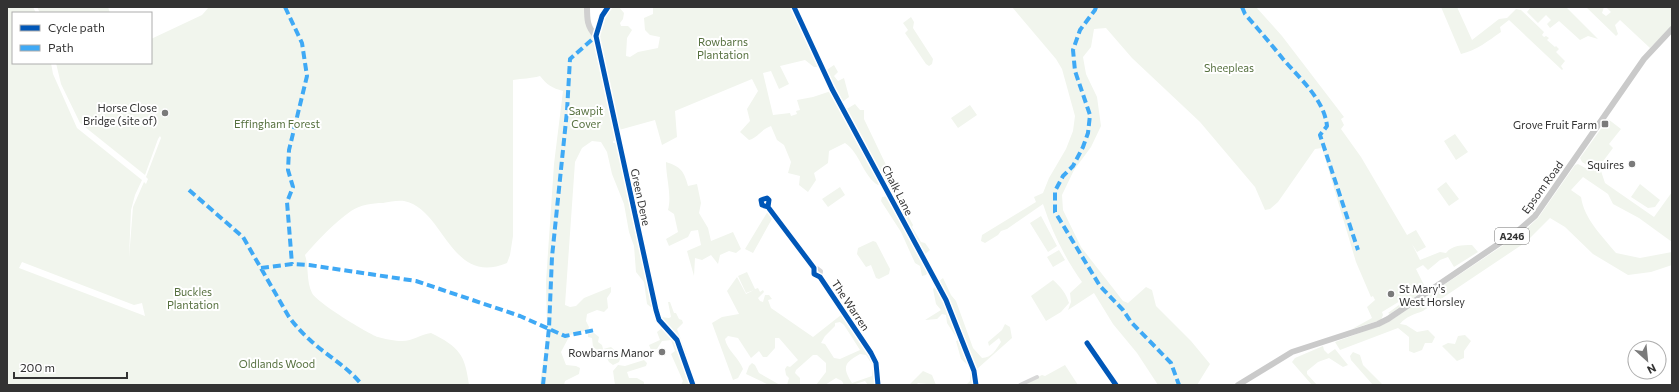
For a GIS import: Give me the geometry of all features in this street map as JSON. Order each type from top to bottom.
[{"type":"main road","name":"Epsom Road","points":[[1238,385],[1296,350],[1378,324],[1388,319],[1519,230],[1535,216],[1644,59],[1672,29]]},
{"type":"street","points":[[587,7],[586,21],[590,30],[596,36]]},
{"type":"street","name":"Green Dene","points":[[608,7],[602,16],[596,36],[656,310],[662,325],[677,340],[693,385]]},
{"type":"street","name":"Chalk Lane","points":[[794,7],[832,89],[946,300],[974,371],[976,385]]},
{"type":"street","name":"The Warren","points":[[768,206],[814,268],[814,274],[820,277],[871,353],[876,363],[878,385]]},
{"type":"street","points":[[1088,343],[1116,385]]},
{"type":"street","points":[[1020,385],[1037,377]]},
{"type":"green space","name":"Effingham Forest","points":[[7,7],[33,7],[36,12],[12,12],[12,64],[51,64],[53,74],[77,128],[142,180],[135,195],[131,210],[129,258],[133,207],[144,182],[146,184],[148,179],[146,177],[161,138],[160,136],[158,139],[145,175],[80,123],[61,84],[56,64],[152,64],[152,39],[202,15],[209,7],[585,7],[594,35],[617,140],[613,141],[613,143],[617,143],[653,309],[647,304],[644,282],[636,272],[634,246],[629,232],[624,204],[612,174],[607,152],[601,142],[592,141],[582,148],[575,162],[565,305],[570,307],[576,306],[584,298],[611,287],[611,292],[607,298],[608,308],[604,312],[597,310],[587,314],[586,321],[589,327],[588,330],[570,335],[561,352],[566,365],[580,368],[579,374],[565,381],[564,385],[540,385],[547,330],[546,282],[554,164],[563,91],[550,86],[540,76],[513,80],[513,236],[507,263],[488,268],[473,265],[460,256],[429,217],[418,207],[404,201],[370,204],[355,209],[321,237],[305,255],[310,288],[315,297],[322,303],[372,335],[378,337],[402,341],[431,333],[441,338],[454,347],[463,359],[469,385],[7,385]],"holes":[[[22,262],[134,305],[142,303],[145,316],[19,268]]]},
{"type":"green space","points":[[37,7],[108,7],[110,12],[40,12]]},
{"type":"green space","name":"Rowbarns Plantation","points":[[610,7],[619,7],[624,13],[623,19],[620,23],[621,26],[628,26],[632,30],[627,38],[626,56],[630,57],[638,52],[658,48],[660,37],[650,35],[645,30],[644,18],[653,14],[653,7],[792,7],[820,67],[814,67],[805,60],[780,66],[789,84],[779,89],[771,71],[763,73],[773,115],[790,113],[791,116],[797,114],[796,111],[800,110],[797,100],[831,91],[881,182],[878,185],[873,181],[850,147],[845,143],[829,151],[828,163],[814,173],[816,180],[808,192],[799,185],[800,176],[788,173],[791,162],[784,145],[777,140],[771,126],[764,129],[749,140],[740,132],[750,121],[747,109],[758,91],[752,79],[675,111],[677,137],[662,145],[655,120],[619,130],[599,38],[602,24]]},
{"type":"green space","name":"Sheepleas","points":[[1012,7],[1256,7],[1282,36],[1344,117],[1341,119],[1344,125],[1341,129],[1361,157],[1407,235],[1416,230],[1426,247],[1417,252],[1412,244],[1420,260],[1440,252],[1446,253],[1451,248],[1461,245],[1472,245],[1478,252],[1454,267],[1448,257],[1440,260],[1428,270],[1423,265],[1416,269],[1426,289],[1390,314],[1388,313],[1407,299],[1405,298],[1382,312],[1383,315],[1381,320],[1352,329],[1372,318],[1367,307],[1375,300],[1373,296],[1371,297],[1356,262],[1322,148],[1315,149],[1278,202],[1270,209],[1265,210],[1255,187],[1200,122],[1132,58],[1106,28],[1094,29],[1091,47],[1083,57],[1086,74],[1097,97],[1101,126],[1091,147],[1074,170],[1062,195],[1063,210],[1081,247],[1123,301],[1128,303],[1146,287],[1152,290],[1156,306],[1191,341],[1210,364],[1197,385],[1158,385],[1137,353],[1113,324],[1094,293],[1068,310],[1071,302],[1070,293],[1082,282],[1070,264],[1050,225],[1043,204],[985,243],[981,241],[982,235],[1036,202],[1034,197],[1043,193],[1049,178],[1066,149],[1073,131],[1075,116],[1062,69],[1056,59]]},
{"type":"green space","points":[[1441,7],[1457,7],[1472,40],[1499,19],[1507,18],[1516,9],[1521,10],[1544,32],[1542,35],[1549,38],[1547,40],[1559,49],[1556,52],[1565,61],[1561,66],[1563,69],[1562,70],[1509,20],[1500,27],[1501,32],[1487,42],[1477,48],[1461,54]]},
{"type":"green space","points":[[1531,7],[1566,7],[1598,39],[1588,36],[1580,40],[1559,21],[1550,28],[1547,24],[1551,20],[1546,15],[1538,23],[1527,12]]},
{"type":"green space","points":[[1586,7],[1604,7],[1602,13],[1606,16],[1611,12],[1606,7],[1672,7],[1672,26],[1650,48],[1620,20],[1615,25],[1618,34],[1616,36]]},
{"type":"green space","points":[[911,17],[914,22],[913,28],[933,59],[932,64],[929,66],[926,64],[905,33],[908,30],[903,23]]},
{"type":"green space","points":[[834,65],[838,72],[834,76],[838,81],[844,78],[849,97],[841,103],[825,71]]},
{"type":"green space","points":[[855,104],[860,110],[864,110],[864,119],[887,167],[885,172],[891,183],[895,183],[903,197],[902,204],[913,225],[912,227],[921,242],[925,243],[930,250],[923,256],[845,110]]},
{"type":"green space","points":[[970,105],[977,115],[958,128],[951,118]]},
{"type":"green space","points":[[1608,119],[1621,129],[1609,144],[1613,148],[1601,164],[1590,167],[1582,162],[1580,158]]},
{"type":"green space","points":[[1455,134],[1468,152],[1456,160],[1444,141]]},
{"type":"green space","points":[[666,162],[681,170],[688,186],[697,184],[701,203],[699,213],[708,228],[711,241],[733,232],[741,249],[736,253],[729,251],[720,255],[718,264],[711,255],[702,260],[695,258],[694,276],[687,251],[701,245],[698,230],[691,231],[688,237],[669,246],[666,239],[678,232],[674,214],[668,210],[669,192]]},
{"type":"green space","points":[[1578,164],[1589,170],[1601,171],[1605,183],[1654,217],[1672,192],[1672,242],[1639,218],[1613,204],[1608,194],[1583,177],[1571,190],[1581,197],[1590,220],[1616,253],[1640,258],[1672,252],[1672,265],[1651,272],[1628,275],[1593,254],[1565,227],[1550,218],[1526,242],[1423,311],[1410,316],[1400,324],[1406,325],[1417,332],[1428,330],[1435,337],[1432,343],[1425,343],[1422,350],[1414,353],[1409,351],[1409,337],[1398,328],[1340,350],[1335,342],[1387,323],[1523,232],[1538,218],[1575,165]]},
{"type":"green space","points":[[1446,182],[1459,199],[1449,206],[1437,189]]},
{"type":"green space","points":[[1640,184],[1660,200],[1655,207],[1648,208],[1631,197]]},
{"type":"green space","points":[[840,187],[845,195],[828,207],[822,199]]},
{"type":"green space","points":[[888,196],[928,272],[926,275],[922,276],[920,266],[915,263],[901,232],[881,201],[882,197]]},
{"type":"green space","points":[[768,211],[773,217],[753,253],[745,249]]},
{"type":"green space","points":[[1041,216],[1057,246],[1048,252],[1030,223]]},
{"type":"green space","points":[[873,241],[876,242],[890,269],[889,274],[879,279],[876,278],[871,265],[866,267],[857,254],[858,248]]},
{"type":"green space","points":[[1059,250],[1065,260],[1053,267],[1047,257]]},
{"type":"green space","points":[[747,272],[755,289],[758,288],[760,292],[763,290],[764,292],[758,298],[760,301],[763,302],[765,295],[769,295],[772,299],[768,300],[771,308],[813,337],[841,315],[844,316],[870,356],[876,374],[877,385],[868,385],[865,381],[852,385],[844,385],[842,381],[836,378],[825,385],[816,385],[826,372],[826,363],[817,355],[813,355],[796,370],[795,373],[800,378],[800,384],[787,385],[789,378],[786,375],[785,369],[787,366],[790,367],[798,360],[779,338],[775,338],[775,348],[767,357],[763,357],[759,351],[751,358],[738,338],[728,336],[725,339],[726,343],[743,369],[738,378],[733,380],[712,323],[722,317],[739,314],[727,291],[737,277],[746,294],[754,290],[746,293],[738,276]],"holes":[[[840,322],[844,325],[860,350],[840,359],[834,358],[825,344],[821,343],[825,336],[835,326],[835,323]],[[860,354],[866,355],[873,366],[872,376],[852,383],[847,373],[846,366],[851,360]]]},
{"type":"green space","points":[[943,278],[951,295],[956,301],[973,348],[982,358],[991,355],[1001,342],[999,338],[989,346],[988,342],[1002,330],[1005,324],[1010,327],[1012,338],[977,369],[975,368],[956,317],[937,283]]},
{"type":"green space","points":[[1053,280],[1063,290],[1069,303],[1061,312],[1046,321],[1031,296]]},
{"type":"green space","points":[[935,287],[938,288],[944,299],[974,373],[975,382],[973,385],[966,385],[970,381],[970,367],[961,359],[956,341],[958,340],[947,323],[946,315],[942,314],[937,319],[925,320],[941,310],[936,304],[933,289]]},
{"type":"green space","points":[[668,302],[670,302],[674,313],[676,313],[679,319],[682,320],[683,323],[677,329],[687,355],[682,351],[660,317],[671,317]]},
{"type":"green space","points":[[662,328],[675,341],[691,385],[681,385],[683,381],[671,354],[675,351],[671,340],[662,341],[657,349],[651,350],[649,345],[660,340],[657,332]]},
{"type":"green space","points":[[594,333],[599,337],[598,342],[602,345],[603,349],[611,347],[621,356],[619,362],[613,365],[609,362],[603,351],[600,352],[593,347],[592,338],[588,337],[588,334]]},
{"type":"green space","points":[[1465,335],[1471,341],[1464,351],[1464,358],[1457,361],[1442,346],[1448,343],[1455,344],[1458,336]]},
{"type":"green space","points":[[1323,346],[1324,350],[1328,354],[1335,349],[1348,365],[1343,367],[1329,358],[1318,362],[1307,371],[1307,374],[1317,385],[1312,385],[1292,362],[1295,358]]},
{"type":"green space","points":[[1353,352],[1360,355],[1363,365],[1383,385],[1373,385],[1351,360],[1350,356]]},
{"type":"green space","points":[[644,360],[647,363],[646,366],[627,372],[629,378],[637,378],[644,382],[644,385],[615,385],[613,371],[618,365],[625,366]]},
{"type":"green space","points":[[752,363],[755,365],[759,373],[780,385],[769,385],[746,374]]},
{"type":"green space","points":[[1065,365],[1078,385],[1021,385],[1042,375],[1045,376]]},
{"type":"green space","points":[[923,371],[932,375],[936,385],[918,383],[916,385],[909,385]]},
{"type":"marked path","points":[[285,7],[302,43],[307,76],[289,150],[288,170],[293,187],[287,202],[292,264]]},
{"type":"marked path","points":[[1096,7],[1080,30],[1073,50],[1075,71],[1090,115],[1088,133],[1083,147],[1073,166],[1063,176],[1055,191],[1055,212],[1100,286],[1123,310],[1131,322],[1171,363],[1179,385]]},
{"type":"marked path","points":[[1242,7],[1245,14],[1304,82],[1321,107],[1327,126],[1320,135],[1358,250]]},
{"type":"marked path","points":[[543,385],[549,328],[552,257],[567,111],[570,59],[596,36]]},
{"type":"marked path","points":[[189,190],[243,237],[289,317],[299,329],[316,346],[350,372],[362,385]]},
{"type":"marked path","points":[[261,268],[292,264],[309,265],[416,281],[520,316],[565,336],[595,330]]},
{"type":"cycle path","points":[[608,7],[602,16],[596,36],[656,310],[659,320],[677,340],[693,385]]},
{"type":"cycle path","points":[[794,7],[832,89],[946,300],[974,371],[976,385]]},
{"type":"cycle path","points":[[768,207],[762,205],[761,200],[767,198],[769,200],[768,207],[814,268],[814,274],[820,277],[871,353],[876,363],[878,385]]},
{"type":"cycle path","points":[[1087,343],[1116,385]]},
{"type":"place","name":"Horse Close Bridge (site of)","points":[[165,113]]},
{"type":"place","name":"Grove Fruit Farm","points":[[1605,124]]},
{"type":"place","name":"Squires","points":[[1632,164]]},
{"type":"place","name":"St Mary's West Horsley","points":[[1391,294]]},
{"type":"place","name":"Rowbarns Manor","points":[[662,352]]},
{"type":"park label","name":"Sawpit Cover","points":[[586,116]]},
{"type":"park label","name":"Buckles Plantation","points":[[193,297]]},
{"type":"park label","name":"Oldlands Wood","points":[[277,363]]}]
